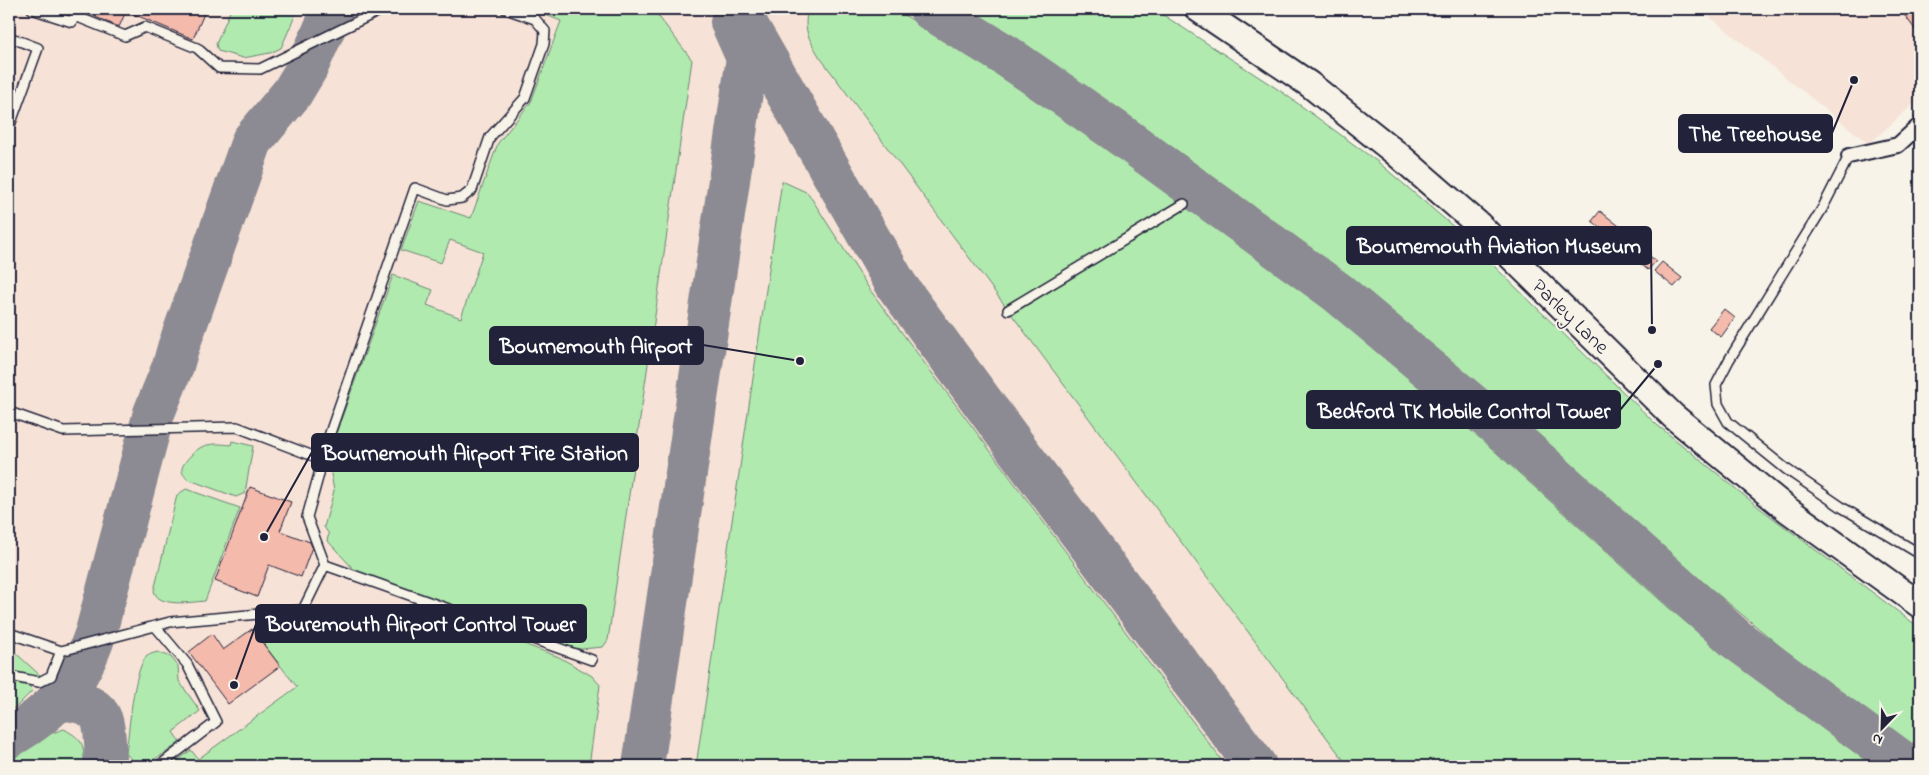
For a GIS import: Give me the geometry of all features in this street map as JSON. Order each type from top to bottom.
[{"type":"main road","name":"Parley Lane","points":[[1198,9],[1309,84],[1396,153],[1479,225],[1674,416],[1788,510],[1920,605]]},
{"type":"street","points":[[1849,156],[1898,145],[1920,125]]},
{"type":"lane","points":[[32,9],[72,22],[77,12],[125,36],[145,27],[197,48],[219,68],[260,68],[383,9]]},
{"type":"lane","points":[[9,633],[61,651],[170,622],[303,610],[325,565],[307,517],[319,474],[321,459],[415,188],[447,200],[462,198],[472,190],[490,137],[525,98],[544,44],[545,31],[535,19],[506,9]]},
{"type":"lane","points":[[9,37],[38,48],[9,128]]},
{"type":"lane","points":[[1849,156],[1822,209],[1729,360],[1716,386],[1718,404],[1728,422],[1786,469],[1842,508],[1920,554]]},
{"type":"lane","points":[[1008,310],[1184,204]]},
{"type":"lane","points":[[9,412],[63,431],[237,427],[321,459]]},
{"type":"lane","points":[[325,565],[592,660]]},
{"type":"lane","points":[[156,626],[187,664],[216,722],[160,766]]},
{"type":"lane","points":[[9,676],[39,682],[51,676],[61,651]]},
{"type":"shaded area","points":[[9,9],[1154,9],[1282,92],[1378,162],[1455,228],[1656,424],[1761,509],[1920,628],[1920,766],[9,766]]},
{"type":"shaded area","points":[[1700,9],[1920,9],[1920,98],[1869,144]]},
{"type":"green space","points":[[231,9],[298,9],[281,48],[270,53],[243,58],[218,51],[216,44]]},
{"type":"green space","points":[[530,9],[653,9],[692,60],[608,640],[603,647],[581,649],[565,646],[357,573],[327,540],[329,534],[324,527],[334,491],[328,456],[393,275],[433,290],[427,305],[461,318],[483,252],[450,240],[441,263],[401,250],[419,201],[471,218],[498,143],[531,102],[561,21]]},
{"type":"green space","points":[[808,9],[894,9],[936,34],[1108,148],[1346,324],[1439,401],[1669,608],[1722,653],[1873,766],[1348,766],[819,56],[807,33]]},
{"type":"green space","points":[[966,9],[1154,9],[1282,92],[1378,162],[1455,228],[1656,424],[1761,509],[1920,628],[1920,751],[1823,682],[1655,542],[1512,412],[1363,288],[1179,152],[1021,43]]},
{"type":"green space","points":[[782,181],[808,193],[870,290],[1226,766],[696,766]]},
{"type":"green space","points":[[232,441],[253,446],[245,493],[236,497],[187,479],[183,474],[183,465],[198,449],[211,444],[231,445]]},
{"type":"green space","points":[[186,489],[240,508],[205,601],[176,603],[162,600],[154,591],[177,495]]},
{"type":"green space","points":[[412,603],[559,657],[592,676],[600,685],[589,766],[171,766],[191,750],[198,759],[297,687],[262,642],[268,637],[261,624],[289,624],[317,640],[349,636],[355,618],[400,633]]},
{"type":"green space","points":[[9,647],[42,677],[9,671]]},
{"type":"green space","points":[[158,652],[171,657],[178,666],[179,681],[200,711],[173,732],[180,742],[159,757],[145,762],[138,762],[131,759],[126,753],[135,687],[142,663],[147,656]]},
{"type":"green space","points":[[9,682],[29,686],[33,690],[16,707],[9,710]]},
{"type":"green space","points":[[64,729],[76,736],[82,744],[84,766],[9,766],[9,761],[52,733]]},
{"type":"building","points":[[84,9],[206,9],[193,39],[126,11],[119,27],[84,12]]},
{"type":"building","points":[[1900,9],[1920,9],[1920,36]]},
{"type":"building","points":[[1600,211],[1623,229],[1615,239],[1592,221]]},
{"type":"building","points":[[1634,244],[1656,261],[1648,270],[1627,253]]},
{"type":"building","points":[[1662,262],[1682,278],[1674,287],[1654,271]]},
{"type":"building","points":[[1724,309],[1735,318],[1721,337],[1709,328]]},
{"type":"building","points":[[250,487],[291,502],[280,531],[310,542],[312,547],[301,577],[269,565],[257,597],[215,581]]},
{"type":"building","points":[[252,629],[280,666],[228,704],[189,652],[212,634],[223,650]]},
{"type":"taxiway","points":[[9,737],[52,706],[73,681],[90,650],[154,413],[173,366],[252,141],[292,93],[307,68],[333,9]]},
{"type":"taxiway","points":[[738,9],[897,286],[1020,453],[1256,766]]},
{"type":"taxiway","points":[[930,9],[1007,56],[1114,130],[1337,292],[1512,438],[1737,640],[1908,766]]},
{"type":"taxiway","points":[[643,766],[747,58],[731,22]]},
{"type":"taxiway","points":[[55,704],[61,700],[72,701],[93,708],[97,712],[102,721],[104,733],[104,766]]},
{"type":"place","name":"The Treehouse","points":[[1854,80]]},
{"type":"place","name":"Bournemouth Aviation Museum","points":[[1652,330]]},
{"type":"place","name":"Bournemouth Airport","points":[[800,361]]},
{"type":"place","name":"Bedford TK Mobile Control Tower","points":[[1658,364]]},
{"type":"place","name":"Bournemouth Airport Fire Station","points":[[264,537]]},
{"type":"place","name":"Bouremouth Airport Control Tower","points":[[234,685]]}]
